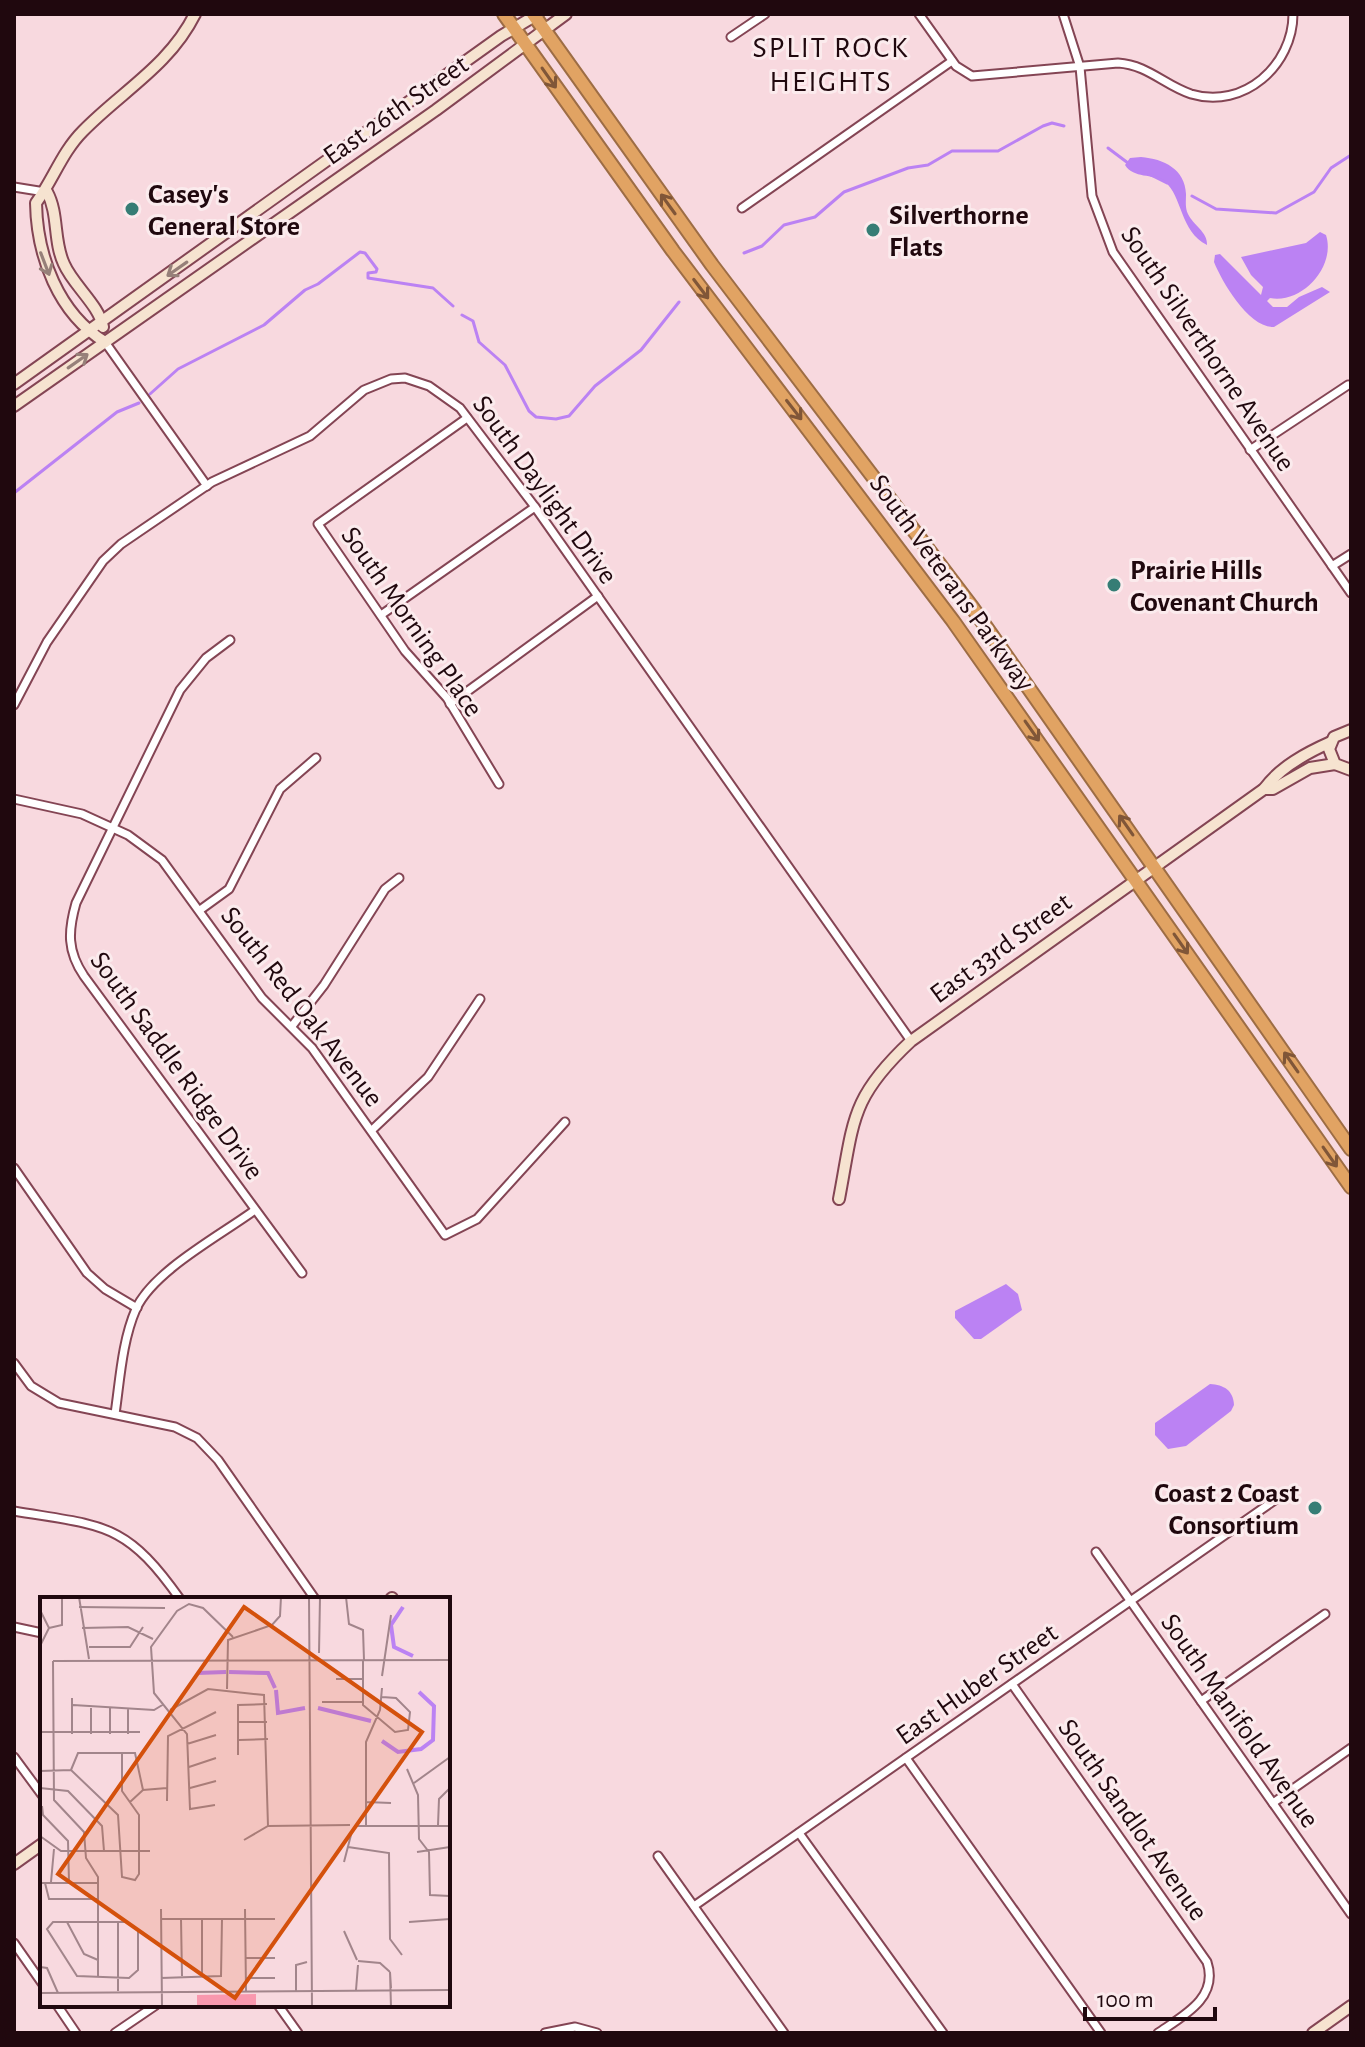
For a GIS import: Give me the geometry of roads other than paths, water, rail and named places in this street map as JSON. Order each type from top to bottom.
[{"type":"highway","name":"South Veterans Parkway","points":[[504,14],[673,251],[953,621],[1351,1187]]},
{"type":"highway","name":"South Veterans Parkway","points":[[535,15],[712,265],[972,607],[1351,1149]]},
{"type":"street","points":[[195,14],[185,34],[157,69],[85,129],[64,152],[47,192],[36,203],[41,254],[58,289],[88,332],[105,342],[207,486]]},
{"type":"street","name":"East 26th Street","points":[[14,406],[526,46],[566,14]]},
{"type":"street","points":[[731,37],[765,14]]},
{"type":"street","points":[[919,14],[952,61],[966,74],[979,77],[1129,64],[1147,69],[1193,95],[1237,93],[1256,84],[1280,60],[1289,41],[1293,14]]},
{"type":"street","name":"South Silverthorne Avenue","points":[[1063,14],[1080,67],[1089,181],[1107,240],[1127,275],[1351,593]]},
{"type":"street","name":"East 26th Street","points":[[14,384],[535,15]]},
{"type":"street","points":[[742,208],[952,61]]},
{"type":"street","points":[[14,187],[47,192]]},
{"type":"street","points":[[47,192],[53,203],[56,241],[66,268],[102,322],[105,342]]},
{"type":"street","name":"South Daylight Drive","points":[[14,705],[47,642],[103,561],[121,544],[207,486],[310,436],[364,390],[391,379],[405,378],[429,386],[453,400],[535,507],[911,1041]]},
{"type":"street","points":[[1250,450],[1348,385]]},
{"type":"street","name":"South Morning Place","points":[[467,418],[318,524],[381,615],[450,704],[499,784]]},
{"type":"street","points":[[381,615],[535,507]]},
{"type":"street","points":[[1332,566],[1351,554]]},
{"type":"street","points":[[450,704],[598,596]]},
{"type":"street","name":"South Saddle Ridge Drive","points":[[230,640],[200,664],[180,690],[76,903],[69,938],[72,956],[160,1082],[302,1273]]},
{"type":"street","name":"East 33rd Street","points":[[839,1199],[858,1103],[874,1078],[911,1041],[1264,789],[1272,778],[1331,742],[1341,732],[1351,730]]},
{"type":"street","points":[[1331,742],[1330,755],[1335,764],[1350,771]]},
{"type":"street","points":[[200,910],[229,889],[280,789],[316,758]]},
{"type":"street","name":"East 33rd Street","points":[[1264,789],[1273,789],[1310,768],[1335,764]]},
{"type":"street","name":"South Red Oak Avenue","points":[[14,799],[58,807],[114,827],[162,860],[262,998],[292,1026],[372,1130],[445,1235],[477,1219],[565,1122]]},
{"type":"street","points":[[292,1026],[324,985],[385,889],[399,878]]},
{"type":"street","points":[[372,1130],[428,1077],[480,999]]},
{"type":"street","points":[[14,1168],[87,1273],[105,1289],[137,1308]]},
{"type":"street","points":[[115,1414],[128,1334],[137,1308],[153,1285],[255,1210]]},
{"type":"street","points":[[14,1363],[31,1386],[43,1396],[59,1403],[175,1427],[209,1449],[314,1597]]},
{"type":"street","name":"East Huber Street","points":[[694,1906],[1282,1495]]},
{"type":"street","points":[[14,1511],[99,1526],[131,1541],[161,1571],[179,1597]]},
{"type":"street","name":"South Manifold Avenue","points":[[1096,1552],[1273,1803],[1348,1902],[1351,1914]]},
{"type":"street","points":[[1201,1701],[1325,1614]]},
{"type":"street","points":[[14,1627],[40,1633]]},
{"type":"street","name":"South Sandlot Avenue","points":[[1012,1684],[1201,1952],[1210,1970],[1210,1983],[1199,2003],[1158,2033]]},
{"type":"street","points":[[1273,1803],[1351,1748]]},
{"type":"street","points":[[14,1757],[40,1792]]},
{"type":"street","points":[[906,1758],[1101,2033]]},
{"type":"street","points":[[799,1833],[943,2033]]},
{"type":"street","points":[[14,1864],[40,1845]]},
{"type":"street","points":[[658,1856],[784,2033]]},
{"type":"street","points":[[14,1943],[40,1980]]},
{"type":"street","points":[[1313,2033],[1351,2006]]},
{"type":"street","points":[[58,2007],[76,2033]]},
{"type":"street","points":[[115,2033],[153,2007]]},
{"type":"street","points":[[279,2007],[298,2033]]},
{"type":"street","points":[[545,2033],[575,2027],[597,2033]]},
{"type":"waterway","points":[[744,253],[762,246],[784,225],[815,217],[844,192],[908,168],[928,165],[952,151],[998,151],[1043,126],[1052,123],[1064,126]]},
{"type":"waterway","points":[[1108,148],[1128,163]]},
{"type":"waterway","points":[[1192,196],[1216,209],[1276,213],[1314,192],[1331,168],[1351,155]]},
{"type":"waterway","points":[[1149,174],[1167,183]]},
{"type":"waterway","points":[[150,394],[178,369],[264,325],[305,290],[318,284],[360,252],[365,253],[377,269],[368,273],[368,278],[433,288],[453,306]]},
{"type":"waterway","points":[[462,315],[473,321],[479,342],[505,365],[529,411],[536,417],[556,419],[569,416],[595,386],[641,350],[679,302]]},
{"type":"waterway","points":[[14,493],[117,412],[139,403]]},
{"type":"place","name":"Casey's General Store","points":[[132,209]]},
{"type":"place","name":"Silverthorne Flats","points":[[873,230]]},
{"type":"place","name":"Prairie Hills Covenant Church","points":[[1114,585]]},
{"type":"place","name":"Coast 2 Coast Consortium","points":[[1315,1508]]},
{"type":"district","name":"SPLIT ROCK HEIGHTS","points":[[831,64]]}]
